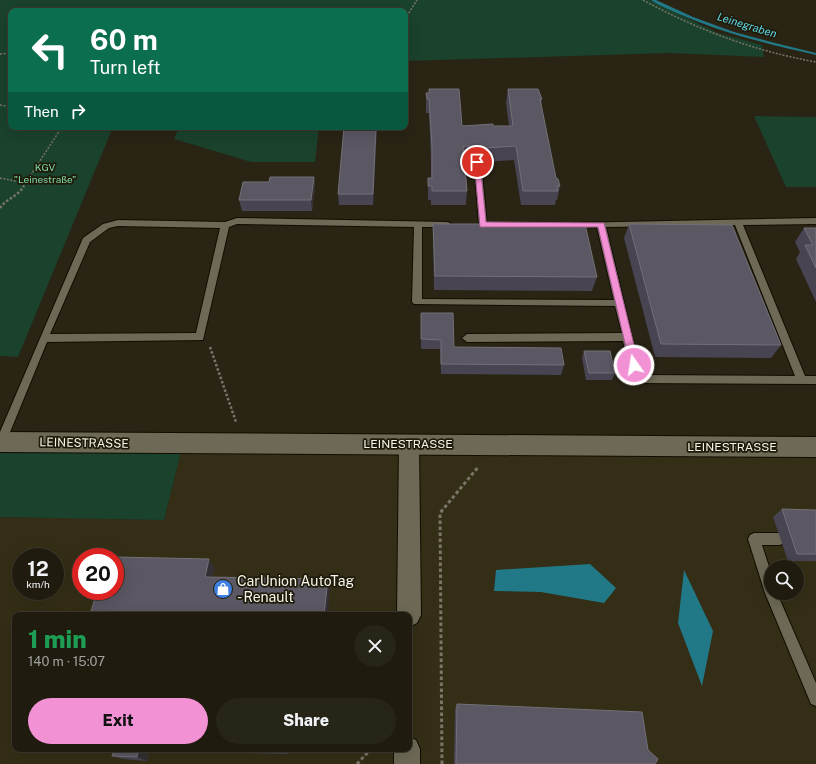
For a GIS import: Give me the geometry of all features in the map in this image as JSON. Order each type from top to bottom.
[{"type":"main road","name":"LEINESTRASSE","points":[[1,442],[816,447]]},
{"type":"street","points":[[409,444],[409,612]]},
{"type":"street","points":[[407,752],[407,764]]},
{"type":"lane","points":[[477,162],[483,225]]},
{"type":"lane","points":[[1,442],[86,240],[106,226],[118,223],[225,225],[237,221],[454,225]]},
{"type":"lane","points":[[562,225],[816,221]]},
{"type":"lane","points":[[738,223],[802,380]]},
{"type":"lane","points":[[44,338],[200,337],[225,225]]},
{"type":"lane","points":[[418,225],[417,302],[619,302]]},
{"type":"lane","points":[[602,225],[637,379],[816,380]]},
{"type":"lane","points":[[467,338],[628,337]]},
{"type":"lane","points":[[764,570],[754,539],[780,539]]},
{"type":"lane","points":[[774,600],[816,699]]},
{"type":"path","points":[[408,14],[417,0]]},
{"type":"path","points":[[643,0],[710,34],[783,57],[816,62]]},
{"type":"path","points":[[0,208],[3,204],[18,196],[60,130]]},
{"type":"path","points":[[0,178],[25,183]]},
{"type":"path","points":[[200,337],[210,347],[236,422]]},
{"type":"path","points":[[442,764],[440,513],[479,465],[484,465]]},
{"type":"path","points":[[357,764],[368,752]]},
{"type":"shaded area","points":[[183,444],[816,447],[816,764],[0,764],[0,517],[164,520]]},
{"type":"green space","name":"KGV \"Leinestraße\"","points":[[0,0],[650,0],[718,33],[762,45],[764,57],[669,53],[408,61],[408,8],[8,8],[8,130],[112,130],[18,357],[0,356]]},
{"type":"green space","points":[[754,116],[816,117],[816,187],[786,187]]},
{"type":"green space","points":[[178,130],[319,130],[315,162],[251,162],[174,139]]},
{"type":"green space","points":[[0,442],[183,444],[164,520],[0,517]]},
{"type":"water","points":[[590,564],[616,588],[604,603],[541,592],[494,591],[496,570]]},
{"type":"water","points":[[684,570],[713,631],[702,686],[678,623]]},
{"type":"building","points":[[429,89],[459,89],[462,126],[493,124],[493,126],[513,126],[508,89],[538,89],[542,99],[540,99],[556,178],[558,179],[560,186],[557,186],[558,191],[523,191],[516,146],[485,148],[485,146],[463,146],[467,191],[432,191],[432,186],[428,186],[428,178],[432,178],[432,146],[429,99],[427,99],[426,93],[429,93]]},
{"type":"building","points":[[344,130],[376,130],[373,194],[338,194]]},
{"type":"building","points":[[270,177],[314,177],[311,200],[239,200],[243,182],[269,182]]},
{"type":"building","points":[[433,224],[585,224],[597,277],[435,276]]},
{"type":"building","points":[[629,224],[732,225],[781,345],[661,344]]},
{"type":"building","points":[[804,228],[816,228],[816,268],[805,245],[813,245]]},
{"type":"building","points":[[421,313],[453,313],[454,347],[561,348],[564,365],[441,364],[441,340],[421,339]]},
{"type":"building","points":[[584,351],[610,351],[615,373],[589,373]]},
{"type":"building","points":[[782,509],[816,510],[816,554],[797,554]]},
{"type":"building","name":"CarUnion AutoTag - Renault","points":[[124,557],[209,559],[205,577],[328,579],[324,612],[91,612],[94,600],[124,600]]},
{"type":"building","points":[[457,704],[642,712],[648,750],[658,759],[655,764],[456,764]]},
{"type":"building","points":[[113,752],[138,752],[137,757],[112,756]]},
{"type":"waterway","name":"Leinegraben","points":[[653,0],[672,10],[733,33],[816,54]]},
{"type":"place","name":"CarUnion AutoTag - Renault","points":[[223,589]]},
{"type":"route","points":[[477,162],[483,225],[602,225],[634,365]]}]
